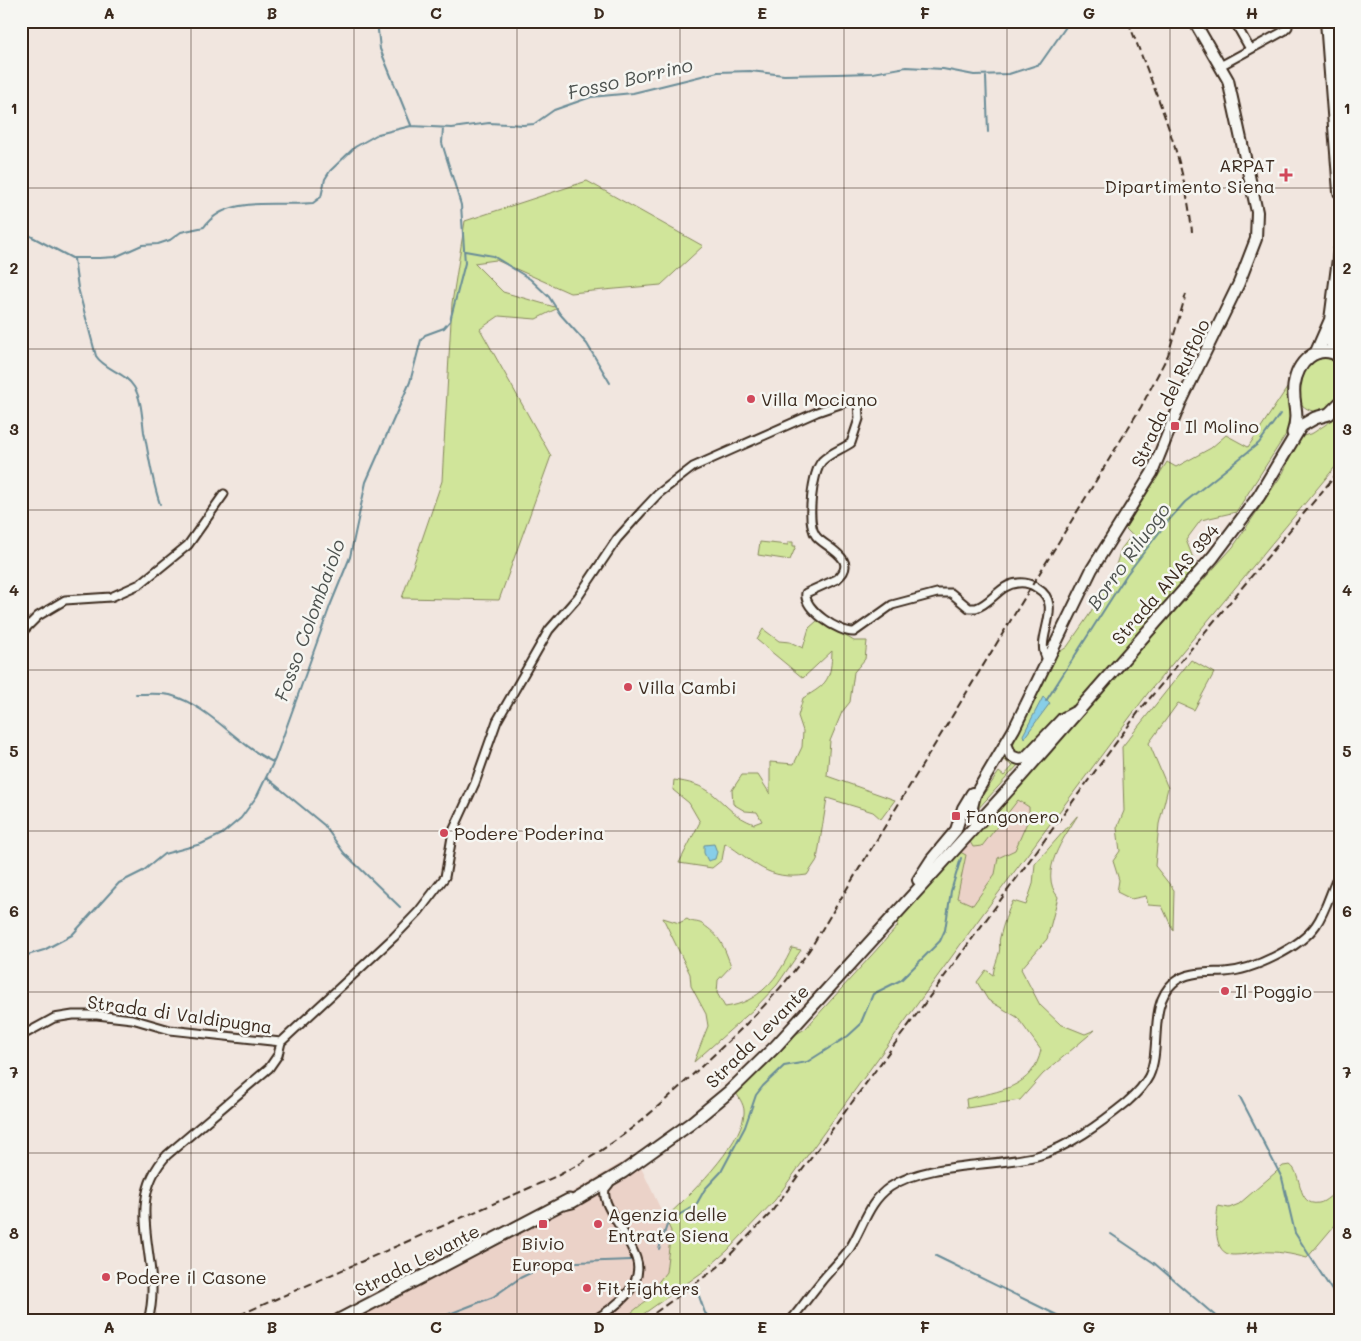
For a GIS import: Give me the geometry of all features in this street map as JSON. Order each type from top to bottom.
[{"type":"highway","points":[[1327,21],[1340,192]]},
{"type":"highway","points":[[1339,355],[1331,340],[1331,320],[1340,251]]},
{"type":"highway","points":[[1317,352],[1331,320]]},
{"type":"main road","points":[[1317,352],[1325,351],[1339,355]]},
{"type":"main road","name":"Strada ANAS 394","points":[[1289,444],[1296,423],[1297,407],[1294,392],[1296,379],[1304,362],[1317,352]]},
{"type":"main road","name":"Strada ANAS 394","points":[[972,822],[1021,765],[1053,737],[1231,536],[1259,496],[1301,426],[1315,418],[1329,414],[1340,404]]},
{"type":"main road","points":[[1297,407],[1302,412],[1315,418]]},
{"type":"main road","name":"Strada Levante","points":[[886,925],[918,880],[972,822]]},
{"type":"main road","name":"Strada Levante","points":[[339,1320],[568,1203],[623,1172],[697,1118],[759,1064],[886,925],[972,822]]},
{"type":"main road","name":"Strada Levante","points":[[568,1203],[642,1158]]},
{"type":"street","name":"Strada del Ruffolo","points":[[972,822],[974,798],[1006,744],[1092,569],[1154,468],[1180,404],[1235,292],[1254,245],[1258,225],[1256,204],[1232,94],[1222,66],[1194,21]]},
{"type":"street","points":[[1234,21],[1250,49]]},
{"type":"street","points":[[1222,66],[1284,31],[1288,27],[1288,21]]},
{"type":"street","points":[[148,1320],[152,1308],[152,1285],[145,1216],[149,1180],[155,1168],[167,1155],[269,1068],[278,1055],[281,1042],[394,938],[433,894],[445,876],[453,831],[475,783],[492,732],[549,630],[578,597],[617,539],[674,480],[701,463],[818,412],[846,402],[858,401],[859,418],[851,443],[826,458],[816,473],[812,500],[815,535],[842,557],[844,564],[841,576],[806,593],[809,605],[822,617],[839,628],[847,632],[854,632],[892,605],[936,593],[948,592],[955,595],[969,608],[976,608],[1009,584],[1026,583],[1040,590],[1048,603],[1049,617],[1043,650],[1047,659]]},
{"type":"street","points":[[21,633],[38,616],[65,600],[111,597],[140,584],[188,545],[224,494]]},
{"type":"street","points":[[1006,744],[1012,756],[1025,758],[1062,719],[1076,711]]},
{"type":"street","name":"Strada del Ruffolo","points":[[918,880],[931,860],[955,832],[967,800],[996,760]]},
{"type":"street","points":[[961,813],[972,822]]},
{"type":"street","points":[[791,1320],[848,1250],[879,1196],[890,1187],[907,1179],[928,1173],[987,1162],[1031,1157],[1048,1152],[1080,1134],[1128,1100],[1140,1089],[1150,1073],[1160,1008],[1172,984],[1192,974],[1242,970],[1274,956],[1297,943],[1316,925],[1340,872]]},
{"type":"street","name":"Strada di Valdipugna","points":[[21,1036],[54,1018],[73,1015],[96,1015],[132,1019],[170,1030],[281,1042]]},
{"type":"street","points":[[594,1320],[621,1300],[635,1282],[638,1271],[635,1255],[608,1206],[605,1189],[623,1172]]},
{"type":"street","points":[[568,1203],[594,1194],[608,1206]]},
{"type":"shaded area","points":[[1018,800],[1029,807],[1029,818],[1015,850],[998,858],[995,874],[973,905],[957,898],[966,856],[960,852],[969,840],[973,847],[982,846]]},
{"type":"shaded area","points":[[635,1155],[671,1231],[666,1272],[653,1289],[656,1292],[622,1320],[324,1320],[555,1202]]},
{"type":"green space","points":[[587,181],[703,246],[661,285],[570,293],[496,260],[474,263],[503,292],[558,308],[536,319],[499,316],[480,329],[551,456],[499,600],[402,598],[442,481],[452,303],[465,221]]},
{"type":"green space","points":[[1320,356],[1340,362],[1341,386],[1340,394],[1334,405],[1329,409],[1318,412],[1307,409],[1302,405],[1298,387],[1307,365]]},
{"type":"green space","points":[[1287,388],[1292,408],[1288,431],[1236,512],[1201,520],[1186,540],[1197,568],[1074,708],[1023,755],[1015,754],[1013,748],[1015,736],[1053,656],[1067,647],[1089,615],[1116,565],[1121,549],[1132,535],[1125,528],[1167,462],[1176,467],[1211,448],[1226,435],[1248,447]]},
{"type":"green space","points":[[1340,415],[1340,461],[1148,693],[982,915],[775,1200],[727,1251],[704,1271],[635,1320],[622,1320],[656,1293],[653,1289],[666,1272],[671,1231],[665,1218],[712,1170],[734,1141],[741,1127],[744,1114],[744,1108],[736,1093],[796,1034],[805,1029],[898,926],[896,923],[960,852],[966,855],[957,898],[973,905],[995,874],[998,858],[1015,850],[1029,818],[1029,807],[1018,800],[982,846],[973,847],[969,840],[1233,547],[1283,473],[1300,437],[1313,433]]},
{"type":"green space","points":[[760,542],[788,545],[788,542],[793,542],[793,546],[796,546],[790,560],[758,555]]},
{"type":"green space","points":[[818,620],[854,641],[867,641],[865,659],[854,672],[850,702],[842,712],[830,741],[827,776],[895,800],[881,819],[873,812],[827,798],[817,860],[807,875],[793,876],[771,873],[725,843],[722,860],[712,868],[679,863],[700,822],[689,803],[673,790],[674,780],[700,786],[747,821],[754,824],[762,821],[757,812],[745,811],[733,804],[732,790],[742,775],[758,775],[770,794],[770,762],[794,764],[802,747],[803,731],[798,716],[803,698],[818,689],[826,680],[831,668],[832,651],[803,678],[757,640],[763,629],[779,641],[790,642],[803,648],[809,628]]},
{"type":"green space","points":[[1191,660],[1214,673],[1194,710],[1178,703],[1149,743],[1168,788],[1159,824],[1155,866],[1174,890],[1173,930],[1162,906],[1148,905],[1146,896],[1131,899],[1117,892],[1119,880],[1113,861],[1120,851],[1117,828],[1124,811],[1122,747]]},
{"type":"green space","points":[[1005,753],[1019,764],[976,811],[976,805],[999,772],[1004,776],[1013,766],[1002,759]]},
{"type":"green space","points":[[1078,815],[1060,844],[1052,866],[1051,877],[1058,897],[1047,939],[1021,969],[1040,1005],[1060,1024],[1085,1034],[1095,1030],[1043,1074],[1020,1100],[967,1108],[966,1099],[1013,1086],[1031,1073],[1037,1063],[1041,1050],[1017,1017],[988,1000],[977,982],[986,970],[993,975],[1000,951],[999,939],[1007,914],[1013,901],[1026,905],[1033,884],[1035,864]]},
{"type":"green space","points":[[663,918],[679,923],[687,919],[700,923],[717,937],[731,966],[718,980],[717,993],[725,1007],[737,1005],[758,994],[781,969],[792,948],[801,950],[777,985],[754,1009],[694,1062],[708,1026],[706,1014],[691,986],[690,974]]},
{"type":"green space","points":[[1290,1165],[1297,1175],[1303,1195],[1312,1203],[1322,1202],[1340,1191],[1340,1219],[1307,1258],[1273,1252],[1227,1254],[1222,1250],[1217,1236],[1218,1206],[1229,1208],[1239,1204],[1283,1166]]},
{"type":"water","points":[[1043,697],[1050,703],[1024,738],[1023,735]]},
{"type":"water","points":[[714,844],[717,852],[715,859],[708,861],[704,853],[704,845]]},
{"type":"waterway","points":[[377,21],[380,49],[411,125]]},
{"type":"waterway","name":"Fosso Borrino","points":[[21,231],[72,258],[115,257],[142,245],[158,244],[170,240],[181,232],[204,227],[214,217],[226,210],[239,206],[313,203],[321,197],[325,179],[330,171],[355,147],[378,134],[411,126],[452,128],[489,123],[534,124],[554,110],[591,97],[633,93],[718,72],[750,71],[784,75],[837,74],[873,73],[906,67],[943,69],[974,75],[1009,74],[1040,64],[1070,21]]},
{"type":"waterway","points":[[986,77],[988,132]]},
{"type":"waterway","name":"Fosso Colombaiolo","points":[[21,957],[44,950],[72,935],[119,883],[143,871],[164,854],[201,844],[222,834],[241,818],[257,796],[275,759],[330,606],[350,557],[366,482],[410,382],[421,340],[425,335],[444,328],[450,321],[465,263],[461,205],[442,143],[443,128]]},
{"type":"waterway","points":[[465,251],[493,256],[530,279],[549,297],[560,314],[587,344],[610,383]]},
{"type":"waterway","points":[[74,259],[78,288],[96,356],[104,365],[126,378],[134,387],[139,398],[151,468],[160,504]]},
{"type":"waterway","name":"Borro Riluogo","points":[[1046,701],[1127,574],[1168,521],[1185,502],[1259,443],[1280,414]]},
{"type":"waterway","points":[[136,694],[166,694],[184,700],[211,717],[247,746],[273,762]]},
{"type":"waterway","points":[[267,778],[324,825],[344,853],[400,907]]},
{"type":"waterway","name":"Borro Riluogo","points":[[659,1249],[667,1225],[675,1217],[696,1205],[705,1189],[721,1172],[745,1127],[756,1095],[763,1086],[784,1066],[807,1062],[848,1036],[860,1025],[873,994],[901,980],[940,941],[945,930],[951,891],[961,858]]},
{"type":"waterway","points":[[1240,1097],[1282,1178],[1295,1233],[1340,1303]]},
{"type":"waterway","points":[[1111,1234],[1154,1263],[1220,1320]]},
{"type":"waterway","points":[[936,1256],[1067,1320]]},
{"type":"waterway","name":"Borro Riluogo","points":[[434,1320],[493,1297],[520,1278],[551,1263],[631,1260]]},
{"type":"waterway","points":[[699,1296],[705,1313],[712,1320]]},
{"type":"railway","points":[[1128,21],[1168,125],[1176,151],[1183,177],[1192,232]]},
{"type":"railway","points":[[228,1320],[559,1175],[579,1164],[618,1139],[653,1111],[747,1023],[786,980],[810,949],[1141,407],[1168,355],[1186,294]]},
{"type":"railway","points":[[645,1320],[718,1267],[770,1214],[1140,710],[1340,470]]},
{"type":"place","name":"ARPAT Dipartimento Siena","points":[[1286,175]]},
{"type":"place","name":"Villa Mociano","points":[[751,399]]},
{"type":"place","name":"Il Molino","points":[[1175,426]]},
{"type":"place","name":"Villa Cambi","points":[[628,687]]},
{"type":"place","name":"Fangonero","points":[[956,816]]},
{"type":"place","name":"Podere Poderina","points":[[444,833]]},
{"type":"place","name":"Il Poggio","points":[[1225,991]]},
{"type":"place","name":"Bivio Europa","points":[[543,1224]]},
{"type":"place","name":"Agenzia delle Entrate Siena","points":[[598,1224]]},
{"type":"place","name":"Podere il Casone","points":[[106,1277]]},
{"type":"place","name":"Fit Fighters","points":[[587,1288]]}]
